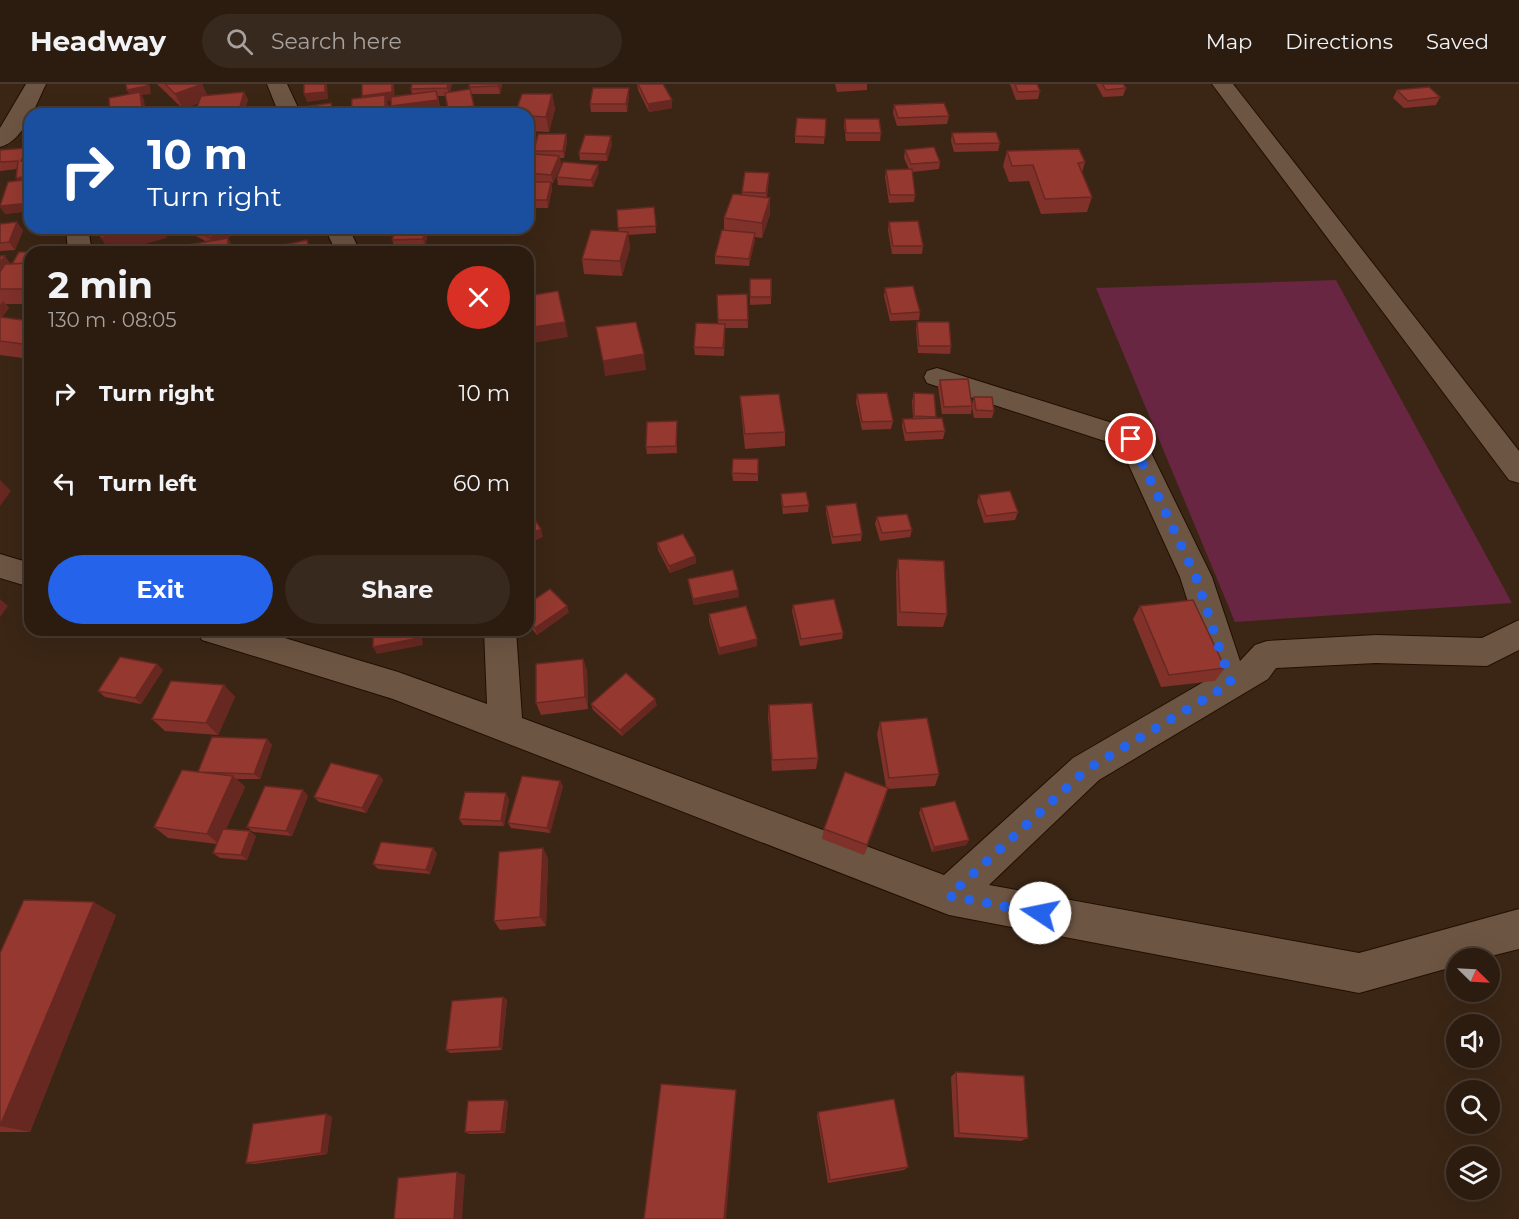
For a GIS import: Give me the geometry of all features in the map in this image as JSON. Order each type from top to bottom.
[{"type":"street","points":[[0,141],[14,126],[36,84]]},
{"type":"street","points":[[277,84],[287,108]]},
{"type":"street","points":[[1222,84],[1519,472]]},
{"type":"street","points":[[938,377],[1131,439],[1196,577],[1231,683]]},
{"type":"street","points":[[0,566],[24,573]]},
{"type":"street","points":[[949,896],[1086,770],[1256,669],[1267,655],[1376,649],[1487,652],[1519,633]]},
{"type":"street","points":[[233,636],[398,686],[949,896],[1359,973],[1519,929]]},
{"type":"street","points":[[500,636],[505,728]]},
{"type":"shaded area","points":[[1336,280],[1512,603],[1235,622],[1096,288]]},
{"type":"building","points":[[126,84],[146,84],[147,86],[127,90]]},
{"type":"building","points":[[165,84],[202,84],[175,94]]},
{"type":"building","points":[[304,84],[325,84],[325,92],[304,94]]},
{"type":"building","points":[[362,84],[392,84],[392,92],[362,96]]},
{"type":"building","points":[[412,84],[448,84],[447,88],[411,89]]},
{"type":"building","points":[[470,84],[498,84],[498,86],[469,87]]},
{"type":"building","points":[[638,84],[663,84],[672,100],[648,104]]},
{"type":"building","points":[[1015,84],[1037,84],[1040,91],[1018,92]]},
{"type":"building","points":[[1102,84],[1123,84],[1126,88],[1106,90]]},
{"type":"building","points":[[1429,87],[1440,97],[1408,101],[1397,90]]},
{"type":"building","points":[[593,88],[629,88],[626,104],[590,104]]},
{"type":"building","points":[[470,89],[474,106],[448,108],[445,93]]},
{"type":"building","points":[[436,91],[438,100],[391,106],[391,97]]},
{"type":"building","points":[[140,92],[142,108],[110,108],[109,98]]},
{"type":"building","points":[[244,92],[240,107],[197,108],[201,96]]},
{"type":"building","points":[[522,94],[552,94],[546,117],[534,116],[534,108],[517,108]]},
{"type":"building","points":[[385,95],[385,108],[351,108],[352,99]]},
{"type":"building","points":[[331,103],[332,108],[304,108]]},
{"type":"building","points":[[944,103],[949,116],[898,118],[894,105]]},
{"type":"building","points":[[797,118],[826,119],[825,137],[795,136]]},
{"type":"building","points":[[845,119],[879,119],[881,133],[846,133]]},
{"type":"building","points":[[996,132],[1000,143],[955,144],[952,133]]},
{"type":"building","points":[[538,134],[566,134],[563,151],[534,151]]},
{"type":"building","points":[[585,135],[611,136],[606,154],[579,153]]},
{"type":"building","points":[[934,147],[940,162],[911,164],[905,150]]},
{"type":"building","points":[[24,148],[21,161],[24,161],[24,177],[16,178],[18,161],[0,162],[0,150]]},
{"type":"building","points":[[1079,149],[1085,162],[1078,163],[1092,197],[1045,199],[1033,165],[1012,166],[1007,151]]},
{"type":"building","points":[[534,154],[559,156],[551,175],[534,174]]},
{"type":"building","points":[[563,162],[598,165],[591,180],[557,177]]},
{"type":"building","points":[[912,169],[915,195],[890,195],[886,170]]},
{"type":"building","points":[[745,172],[769,173],[766,193],[742,192]]},
{"type":"building","points":[[24,180],[24,204],[0,206],[8,182]]},
{"type":"building","points":[[534,182],[551,182],[547,200],[534,200]]},
{"type":"building","points":[[733,194],[770,198],[762,223],[724,218]]},
{"type":"building","points":[[654,207],[656,226],[618,228],[617,210]]},
{"type":"building","points":[[918,221],[923,246],[893,246],[889,222]]},
{"type":"building","points":[[17,222],[9,242],[0,243],[0,224]]},
{"type":"building","points":[[591,230],[628,232],[620,261],[582,259]]},
{"type":"building","points":[[722,230],[755,233],[749,259],[715,256]]},
{"type":"building","points":[[100,234],[116,234],[101,238]]},
{"type":"building","points":[[203,234],[216,234],[210,238]]},
{"type":"building","points":[[394,234],[424,234],[423,239],[392,240]]},
{"type":"building","points":[[228,238],[228,246],[188,245]]},
{"type":"building","points":[[307,240],[308,246],[279,246]]},
{"type":"building","points":[[19,252],[24,252],[24,263],[12,264]]},
{"type":"building","points":[[24,263],[24,289],[0,289],[0,272],[5,264]]},
{"type":"building","points":[[750,279],[771,279],[771,297],[750,297]]},
{"type":"building","points":[[913,286],[920,312],[891,314],[885,288]]},
{"type":"building","points":[[558,291],[565,322],[534,327],[534,295]]},
{"type":"building","points":[[747,294],[748,320],[718,320],[717,295]]},
{"type":"building","points":[[0,317],[24,320],[24,344],[0,341]]},
{"type":"building","points":[[636,322],[644,354],[603,361],[596,327]]},
{"type":"building","points":[[917,322],[949,322],[951,346],[919,346]]},
{"type":"building","points":[[696,323],[725,324],[723,348],[694,347]]},
{"type":"building","points":[[968,379],[972,406],[944,407],[940,380]]},
{"type":"building","points":[[887,393],[893,421],[862,422],[857,394]]},
{"type":"building","points":[[914,393],[934,394],[936,417],[914,416]]},
{"type":"building","points":[[779,394],[785,432],[745,434],[740,396]]},
{"type":"building","points":[[974,397],[992,397],[994,411],[976,410]]},
{"type":"building","points":[[942,418],[945,431],[906,433],[903,419]]},
{"type":"building","points":[[677,421],[676,446],[646,447],[647,422]]},
{"type":"building","points":[[733,459],[758,459],[758,474],[732,473]]},
{"type":"building","points":[[1010,491],[1018,512],[986,516],[979,495]]},
{"type":"building","points":[[806,492],[809,505],[783,507],[781,494]]},
{"type":"building","points":[[856,503],[862,534],[833,537],[826,506]]},
{"type":"building","points":[[907,514],[912,530],[882,533],[877,517]]},
{"type":"building","points":[[534,519],[541,529],[534,532]]},
{"type":"building","points":[[683,534],[695,556],[669,566],[657,543]]},
{"type":"building","points":[[898,559],[944,561],[947,614],[900,612]]},
{"type":"building","points":[[733,570],[738,590],[693,599],[688,579]]},
{"type":"building","points":[[550,589],[567,606],[535,628],[534,600]]},
{"type":"building","points":[[834,599],[843,633],[801,639],[793,605]]},
{"type":"building","points":[[1193,600],[1225,668],[1169,675],[1140,606]]},
{"type":"building","points":[[746,606],[757,639],[719,648],[709,614]]},
{"type":"building","points":[[373,636],[419,636],[419,638],[373,647]]},
{"type":"building","points":[[120,657],[157,664],[135,698],[98,691]]},
{"type":"building","points":[[583,659],[585,697],[536,703],[536,664]]},
{"type":"building","points":[[626,673],[655,699],[620,730],[591,704]]},
{"type":"building","points":[[171,681],[224,685],[206,723],[152,719]]},
{"type":"building","points":[[812,703],[818,758],[772,760],[769,705]]},
{"type":"building","points":[[927,718],[939,774],[889,778],[880,722]]},
{"type":"building","points":[[212,737],[267,739],[254,774],[198,772]]},
{"type":"building","points":[[331,763],[379,775],[362,808],[314,797]]},
{"type":"building","points":[[182,770],[233,776],[207,834],[154,827]]},
{"type":"building","points":[[845,772],[888,788],[867,845],[824,829]]},
{"type":"building","points":[[522,776],[560,781],[547,828],[508,823]]},
{"type":"building","points":[[265,786],[303,790],[286,831],[247,827]]},
{"type":"building","points":[[465,792],[506,793],[501,821],[459,819]]},
{"type":"building","points":[[955,801],[969,840],[934,847],[921,808]]},
{"type":"building","points":[[223,829],[250,831],[241,855],[213,853]]},
{"type":"building","points":[[381,842],[433,848],[426,870],[373,864]]},
{"type":"building","points":[[543,848],[540,917],[494,921],[499,852]]},
{"type":"building","points":[[24,900],[94,902],[0,1126],[0,953]]},
{"type":"building","points":[[503,997],[499,1047],[446,1050],[452,1001]]},
{"type":"building","points":[[956,1072],[1024,1076],[1028,1138],[959,1133]]},
{"type":"building","points":[[661,1084],[736,1090],[724,1219],[644,1219]]},
{"type":"building","points":[[894,1099],[908,1167],[830,1180],[818,1112]]},
{"type":"building","points":[[505,1100],[501,1131],[465,1132],[468,1101]]},
{"type":"building","points":[[326,1114],[321,1153],[246,1163],[253,1124]]},
{"type":"building","points":[[457,1172],[454,1219],[394,1219],[398,1178]]},
{"type":"route","points":[[1040,913],[949,896],[1086,770],[1231,683],[1196,577],[1131,439]]}]
